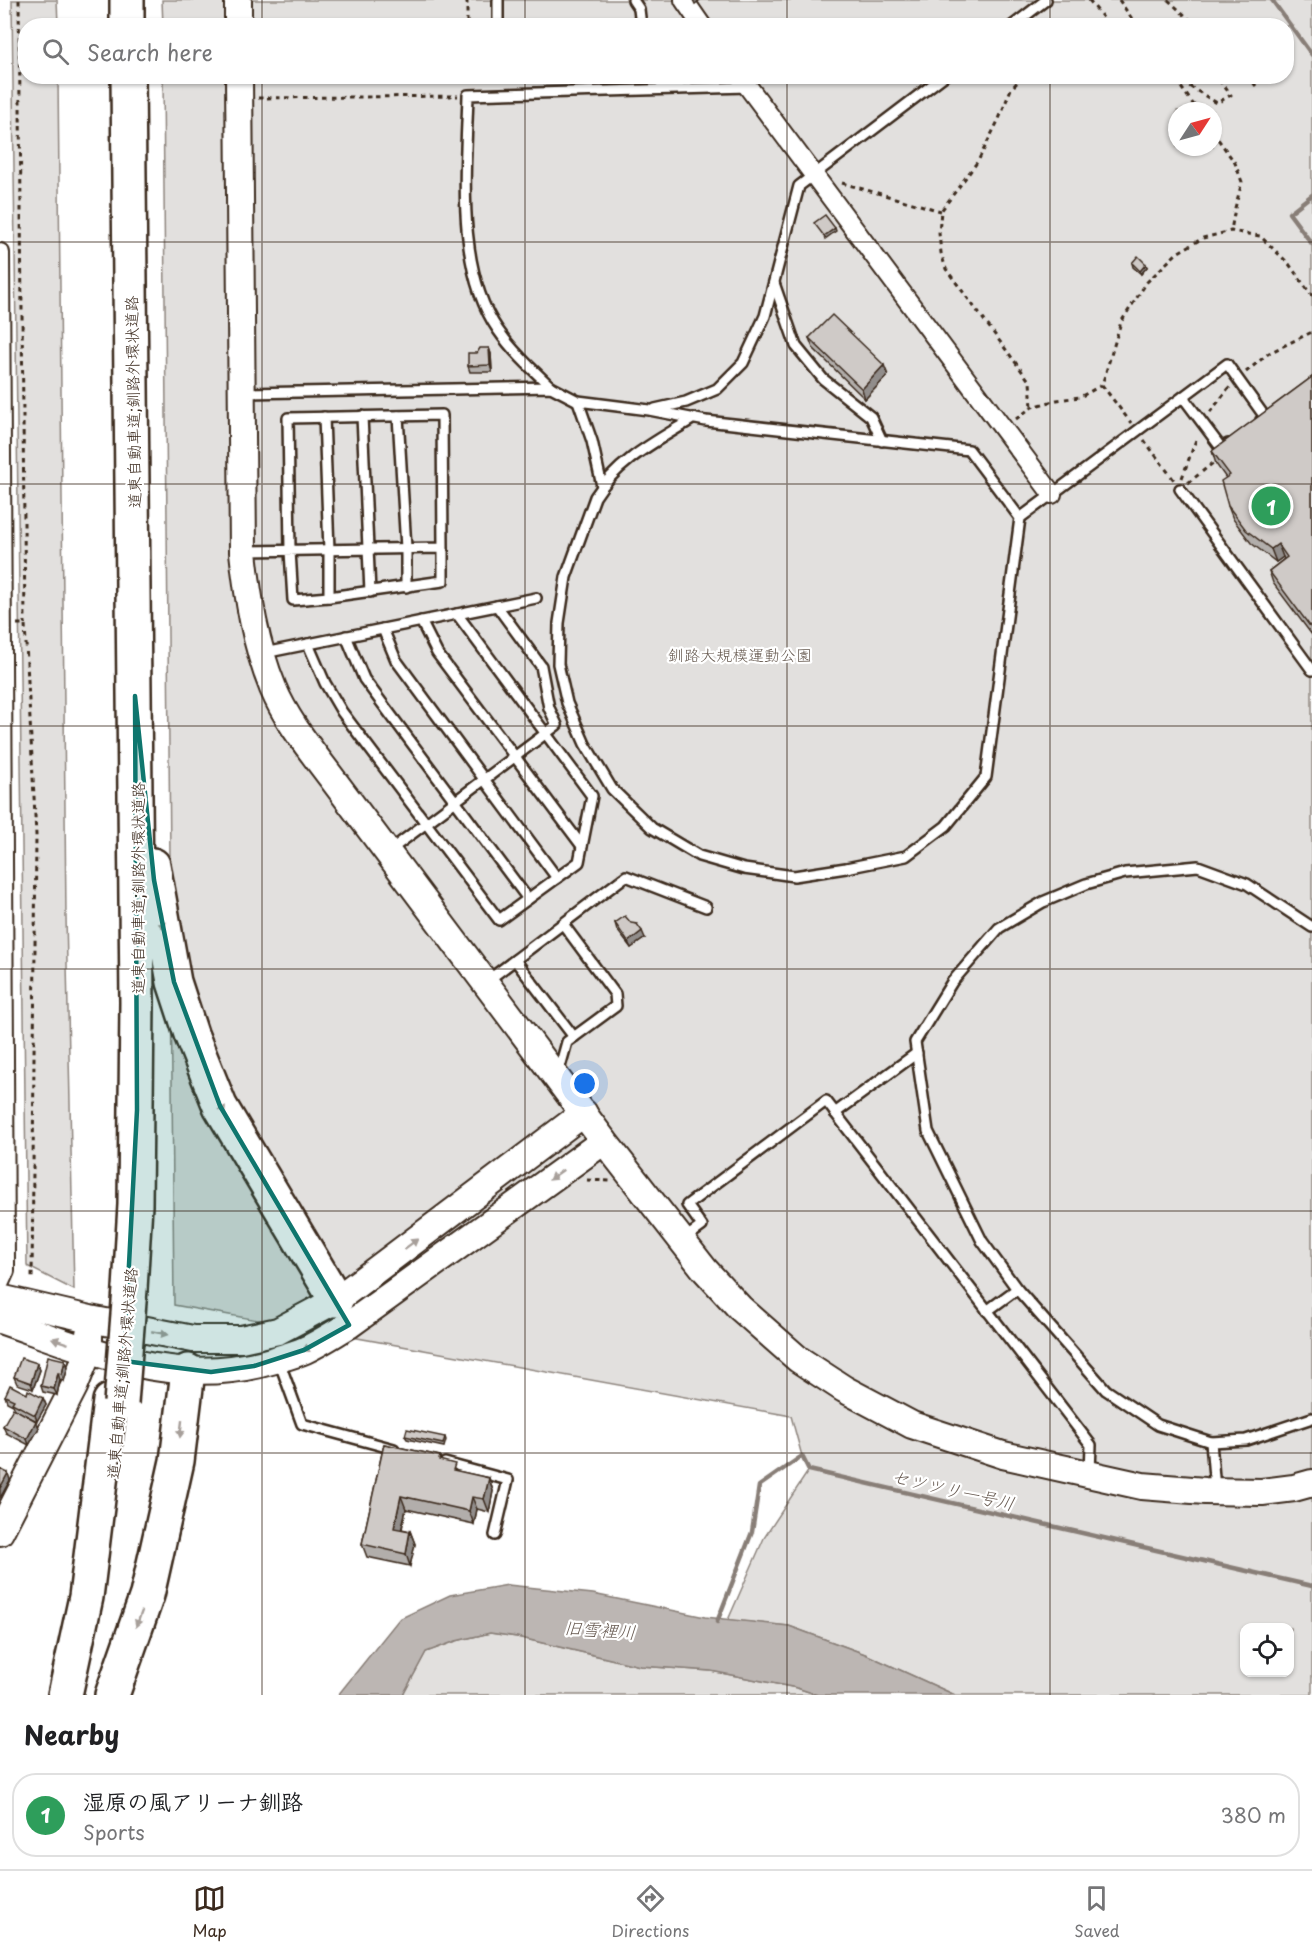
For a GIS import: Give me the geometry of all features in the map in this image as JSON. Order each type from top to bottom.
[{"type":"highway","points":[[114,0],[114,18]]},
{"type":"highway","points":[[127,0],[127,18]]},
{"type":"highway","name":"道東自動車道;釧路外環状道路","points":[[115,84],[124,991],[124,1288]]},
{"type":"highway","name":"道東自動車道;釧路外環状道路","points":[[76,1695],[111,1489],[124,1288],[135,1205],[137,1098],[135,696],[128,84]]},
{"type":"highway","points":[[135,696],[154,880],[174,982],[191,1034],[220,1106],[343,1313]]},
{"type":"highway","points":[[112,1695],[147,1595],[177,1461],[190,1355]]},
{"type":"highway","name":"道東自動車道;釧路外環状道路","points":[[66,1695],[86,1597],[115,1402]]},
{"type":"street","points":[[238,0],[238,18]]},
{"type":"street","points":[[684,0],[696,18]]},
{"type":"street","points":[[239,84],[243,552],[253,626],[273,689],[292,724],[604,1141],[705,1270],[741,1308],[798,1359],[844,1389],[912,1425],[1003,1455],[1142,1486],[1262,1492],[1312,1483]]},
{"type":"street","points":[[745,84],[1052,494]]},
{"type":"street","points":[[0,254],[5,1271],[0,1282]]},
{"type":"street","points":[[0,1298],[90,1319],[190,1355],[212,1372],[254,1366],[278,1359],[304,1350],[343,1313],[377,1269],[584,1113]]},
{"type":"street","points":[[0,1320],[151,1368],[241,1340],[343,1313],[396,1293],[604,1141]]},
{"type":"street","points":[[450,1215],[469,1240]]},
{"type":"street","points":[[377,1269],[396,1293]]},
{"type":"street","points":[[0,1532],[74,1387],[89,1350],[90,1319]]},
{"type":"lane","points":[[498,0],[498,18]]},
{"type":"lane","points":[[633,0],[639,9],[640,18]]},
{"type":"lane","points":[[1022,18],[1046,0]]},
{"type":"lane","points":[[694,418],[629,459],[602,486],[595,497],[566,577],[559,623],[558,664],[567,703],[585,744],[612,789],[652,828],[699,856],[744,869],[794,876],[906,856],[946,826],[986,777],[1020,518],[969,450],[694,418],[578,401],[551,387],[518,357],[496,328],[479,295],[471,264],[465,200],[468,95],[702,84]]},
{"type":"lane","points":[[649,410],[686,402],[717,389],[743,363],[765,316],[799,186],[933,84]]},
{"type":"lane","points":[[774,283],[796,346],[823,379],[871,417],[882,441]]},
{"type":"lane","points":[[1020,518],[1227,364],[1265,417]]},
{"type":"lane","points":[[243,393],[551,387]]},
{"type":"lane","points":[[1183,397],[1222,449],[1239,436]]},
{"type":"lane","points":[[578,401],[592,441],[602,486]]},
{"type":"lane","points":[[1256,423],[1275,410]]},
{"type":"lane","points":[[442,415],[443,581],[293,600],[288,418],[399,416],[442,415]]},
{"type":"lane","points":[[362,416],[370,591]]},
{"type":"lane","points":[[399,416],[406,587]]},
{"type":"lane","points":[[324,417],[329,597]]},
{"type":"lane","points":[[1180,489],[1312,670]]},
{"type":"lane","points":[[243,552],[443,548]]},
{"type":"lane","points":[[261,654],[536,598]]},
{"type":"lane","points":[[388,852],[556,725],[549,708],[541,666],[497,606]]},
{"type":"lane","points":[[308,644],[325,683],[342,712],[499,920],[579,862],[592,796],[457,614]]},
{"type":"lane","points":[[421,621],[437,653],[582,846]]},
{"type":"lane","points":[[383,629],[396,660],[557,878]]},
{"type":"lane","points":[[346,636],[364,679],[528,899]]},
{"type":"lane","points":[[1312,927],[1247,884],[1198,866],[1125,873],[1086,884],[1043,902],[999,928],[952,982],[915,1042],[928,1131],[981,1241],[1017,1289],[1106,1390],[1158,1425],[1211,1442],[1246,1440],[1312,1418]]},
{"type":"lane","points":[[486,983],[626,876],[706,907]]},
{"type":"lane","points":[[557,1078],[567,1042],[616,1006],[615,994],[563,924]]},
{"type":"lane","points":[[515,960],[574,1037]]},
{"type":"lane","points":[[835,1113],[917,1053]]},
{"type":"lane","points":[[682,1241],[702,1226],[687,1205],[826,1101],[1091,1445],[1089,1474]]},
{"type":"lane","points":[[987,1311],[1017,1289]]},
{"type":"lane","points":[[278,1359],[302,1424],[405,1452]]},
{"type":"lane","points":[[1211,1442],[1215,1491]]},
{"type":"lane","points":[[439,1461],[508,1480],[495,1535]]},
{"type":"path","points":[[19,0],[19,18]]},
{"type":"path","points":[[467,0],[467,18]]},
{"type":"path","points":[[1089,0],[1103,18]]},
{"type":"path","points":[[1119,0],[1131,18]]},
{"type":"path","points":[[1168,0],[1188,18]]},
{"type":"path","points":[[20,84],[25,624],[36,835],[32,1280]]},
{"type":"path","points":[[1016,84],[1011,89],[978,161],[941,211],[939,233],[945,269],[1030,382],[1032,407]]},
{"type":"path","points":[[1179,84],[1192,102]]},
{"type":"path","points":[[1186,84],[1217,103],[1231,95],[1222,84]]},
{"type":"path","points":[[256,98],[468,95]]},
{"type":"path","points":[[1222,145],[1235,163],[1242,182],[1234,208],[1231,231]]},
{"type":"path","points":[[813,175],[941,211]]},
{"type":"path","points":[[1002,428],[1032,407],[1080,397],[1102,386],[1121,322],[1147,282],[1177,253],[1203,238],[1231,231],[1260,236],[1289,264],[1312,296]]},
{"type":"path","points":[[1180,489],[1182,472],[1202,423],[1217,402],[1237,379],[1269,353],[1312,332]]},
{"type":"path","points":[[1180,489],[1219,457],[1222,449]]},
{"type":"path","points":[[2,624],[25,624]]},
{"type":"highlighted area","points":[[135,696],[154,880],[174,982],[220,1106],[349,1325],[304,1350],[254,1366],[211,1372],[124,1361],[137,1110]]},
{"type":"green space","points":[[12,0],[57,0],[58,18],[18,18],[18,84],[58,84],[66,917],[74,1290],[27,1266]]},
{"type":"green space","name":"釧路大規模運動公園","points":[[162,0],[1312,0],[1312,1695],[955,1695],[865,1654],[789,1626],[728,1620],[764,1538],[809,1470],[802,1456],[791,1416],[174,1305],[163,84],[1294,84],[1294,18],[163,18]]},
{"type":"green space","points":[[490,1633],[517,1637],[640,1666],[711,1671],[797,1688],[818,1695],[403,1695],[426,1652],[456,1641]]},
{"type":"water","name":"旧雪裡川","points":[[508,1585],[593,1594],[705,1617],[789,1626],[865,1654],[955,1695],[818,1695],[797,1688],[711,1671],[640,1666],[517,1637],[490,1633],[456,1641],[426,1652],[403,1695],[338,1695],[399,1619],[450,1595]]},
{"type":"building","points":[[825,215],[835,228],[824,236],[814,223]]},
{"type":"building","points":[[1138,256],[1146,264],[1140,271],[1132,263]]},
{"type":"building","points":[[832,315],[884,365],[862,389],[809,338]]},
{"type":"building","points":[[480,348],[489,348],[490,365],[468,366],[468,353],[477,353]]},
{"type":"building","points":[[1312,377],[1312,629],[1269,571],[1287,557],[1278,544],[1271,549],[1246,530],[1228,506],[1221,481],[1230,475],[1212,451]]},
{"type":"building","points":[[625,916],[631,923],[637,924],[642,931],[628,942],[615,923]]},
{"type":"building","points":[[48,1356],[65,1360],[62,1374],[58,1373],[54,1389],[41,1386]]},
{"type":"building","points":[[21,1358],[37,1363],[31,1383],[14,1377]]},
{"type":"building","points":[[10,1385],[27,1394],[28,1390],[43,1398],[35,1415],[12,1403],[14,1400],[5,1396]]},
{"type":"building","points":[[13,1408],[36,1421],[27,1439],[3,1426]]},
{"type":"building","points":[[407,1429],[445,1437],[443,1444],[405,1436]]},
{"type":"building","points":[[384,1444],[440,1456],[439,1460],[455,1464],[453,1470],[489,1478],[484,1499],[472,1497],[469,1511],[401,1496],[394,1528],[410,1531],[406,1554],[362,1544]]},
{"type":"building","points":[[0,1469],[8,1473],[0,1488]]},
{"type":"waterway","name":"セツツリ一号川","points":[[1272,0],[1285,18]]},
{"type":"waterway","name":"セツツリ一号川","points":[[1294,30],[1312,55]]},
{"type":"waterway","name":"セツツリ一号川","points":[[1312,195],[1289,213],[1312,244]]},
{"type":"waterway","name":"セツツリ一号川","points":[[717,1622],[752,1532],[759,1486],[802,1456],[809,1470],[1312,1586]]},
{"type":"place","name":"湿原の風アリーナ釧路","points":[[1271,506]]}]
